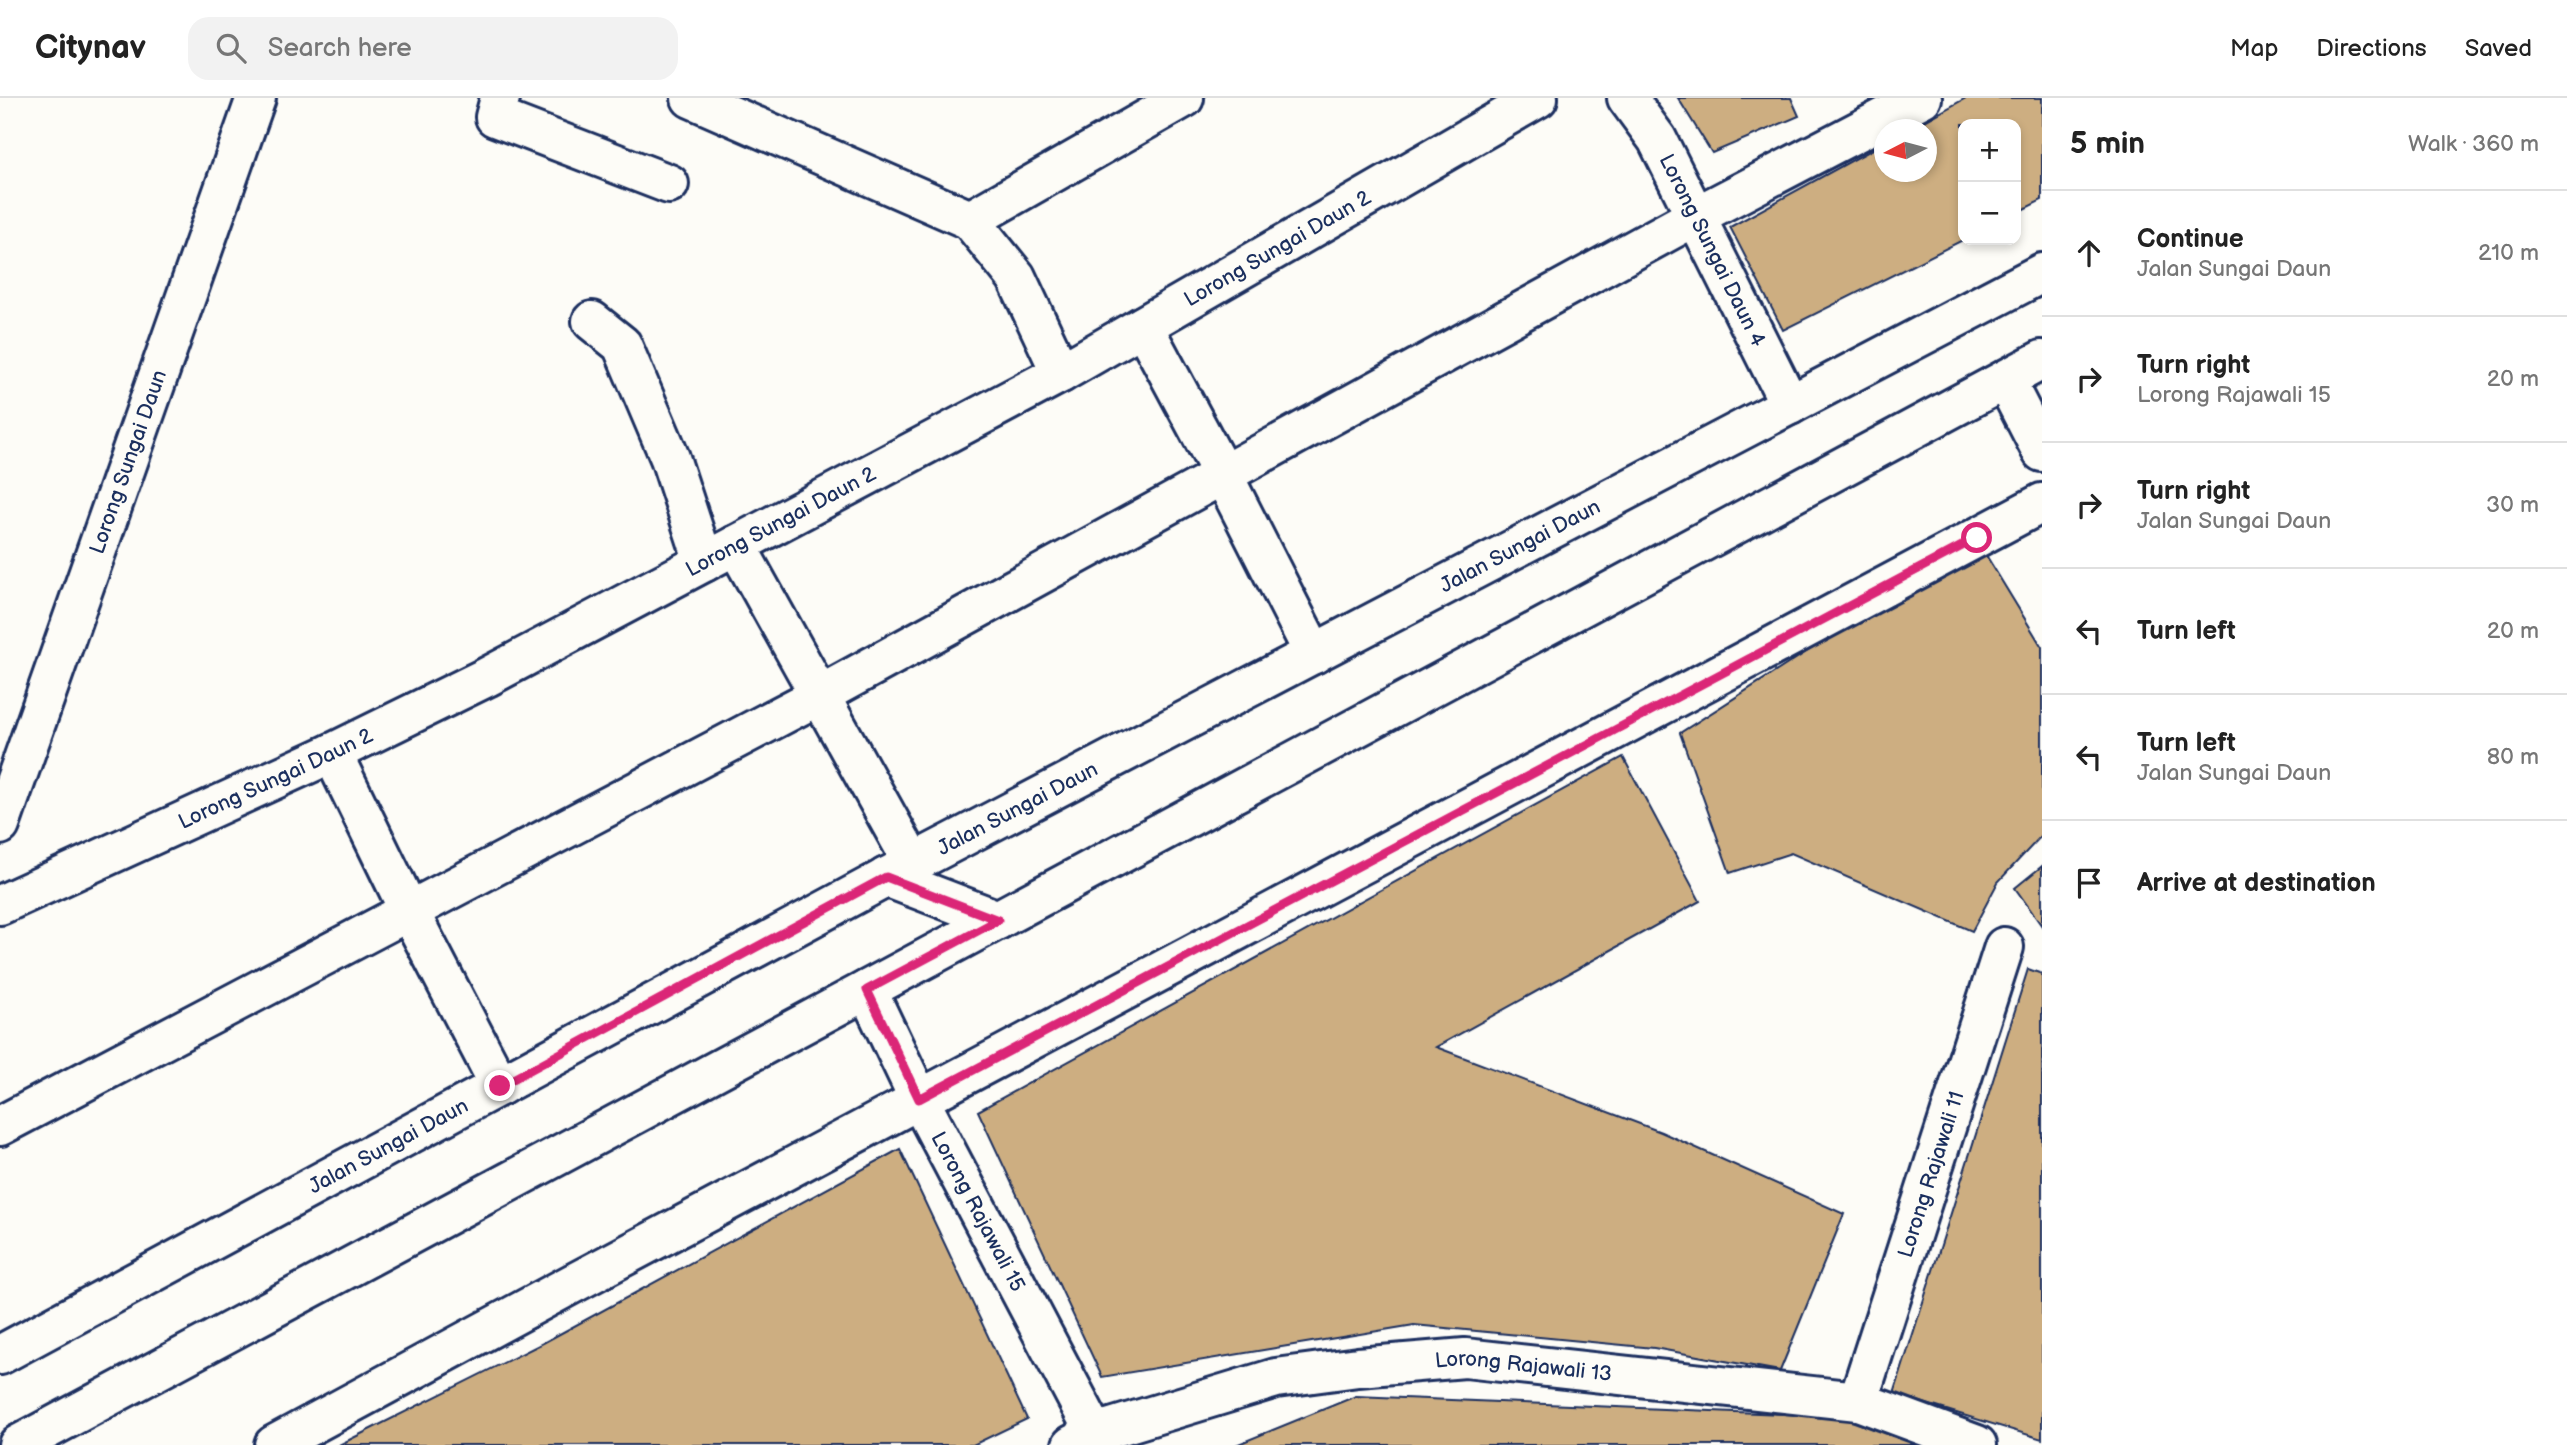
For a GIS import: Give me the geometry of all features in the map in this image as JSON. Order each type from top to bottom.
[{"type":"street","name":"Lorong Sungai Daun","points":[[0,825],[256,98]]},
{"type":"street","points":[[500,98],[495,117],[669,184]]},
{"type":"street","points":[[691,98],[970,220],[1016,277],[1061,373]]},
{"type":"street","name":"Lorong Sungai Daun 2","points":[[0,905],[332,753],[488,677],[1061,373],[1538,98]]},
{"type":"street","name":"Lorong Sungai Daun 4","points":[[1627,98],[1657,139],[1790,405]]},
{"type":"street","points":[[0,1126],[820,695],[1696,216],[1922,98]]},
{"type":"street","points":[[970,220],[1179,99]]},
{"type":"street","name":"Jalan Sungai Daun","points":[[0,1355],[900,870],[2042,273]]},
{"type":"street","points":[[592,321],[622,345],[670,458],[720,554],[820,695],[900,870],[998,920]]},
{"type":"street","points":[[1143,326],[1314,654]]},
{"type":"street","points":[[18,1445],[2042,360]]},
{"type":"street","points":[[2004,380],[2042,452]]},
{"type":"street","points":[[274,1445],[2042,503]]},
{"type":"street","points":[[332,753],[409,911],[500,1086]]},
{"type":"street","name":"Lorong Rajawali 11","points":[[1858,1401],[2004,947]]},
{"type":"street","name":"Lorong Rajawali 15","points":[[867,990],[1083,1439]]},
{"type":"street","name":"Lorong Rajawali 13","points":[[1083,1439],[1276,1378],[1358,1367],[1465,1358],[1858,1401],[1977,1445]]},
{"type":"building","points":[[1678,98],[1791,98],[1799,116],[1712,153]]},
{"type":"building","points":[[1966,98],[2042,98],[2042,200],[2021,210],[2021,119],[1958,119],[1958,242],[1783,330],[1730,227],[1874,148],[1874,182],[1937,182],[1937,119],[1929,119]]},
{"type":"building","points":[[1978,542],[2042,647],[2042,835],[1998,882],[1972,931],[1791,853],[1730,873],[1680,733]]},
{"type":"building","points":[[1623,757],[1700,901],[1436,1047],[1661,1132],[1844,1214],[1780,1371],[1654,1348],[1414,1325],[1102,1377],[978,1111]]},
{"type":"building","points":[[2042,866],[2042,926],[2015,888]]},
{"type":"building","points":[[2028,969],[2042,974],[2042,1439],[1894,1394]]},
{"type":"building","points":[[900,1149],[1027,1419],[973,1445],[339,1445],[543,1343]]},
{"type":"building","points":[[1356,1396],[1855,1417],[1924,1445],[1236,1445]]},
{"type":"route","points":[[500,1086],[886,877],[998,920],[867,990],[919,1099],[1977,538]]}]
